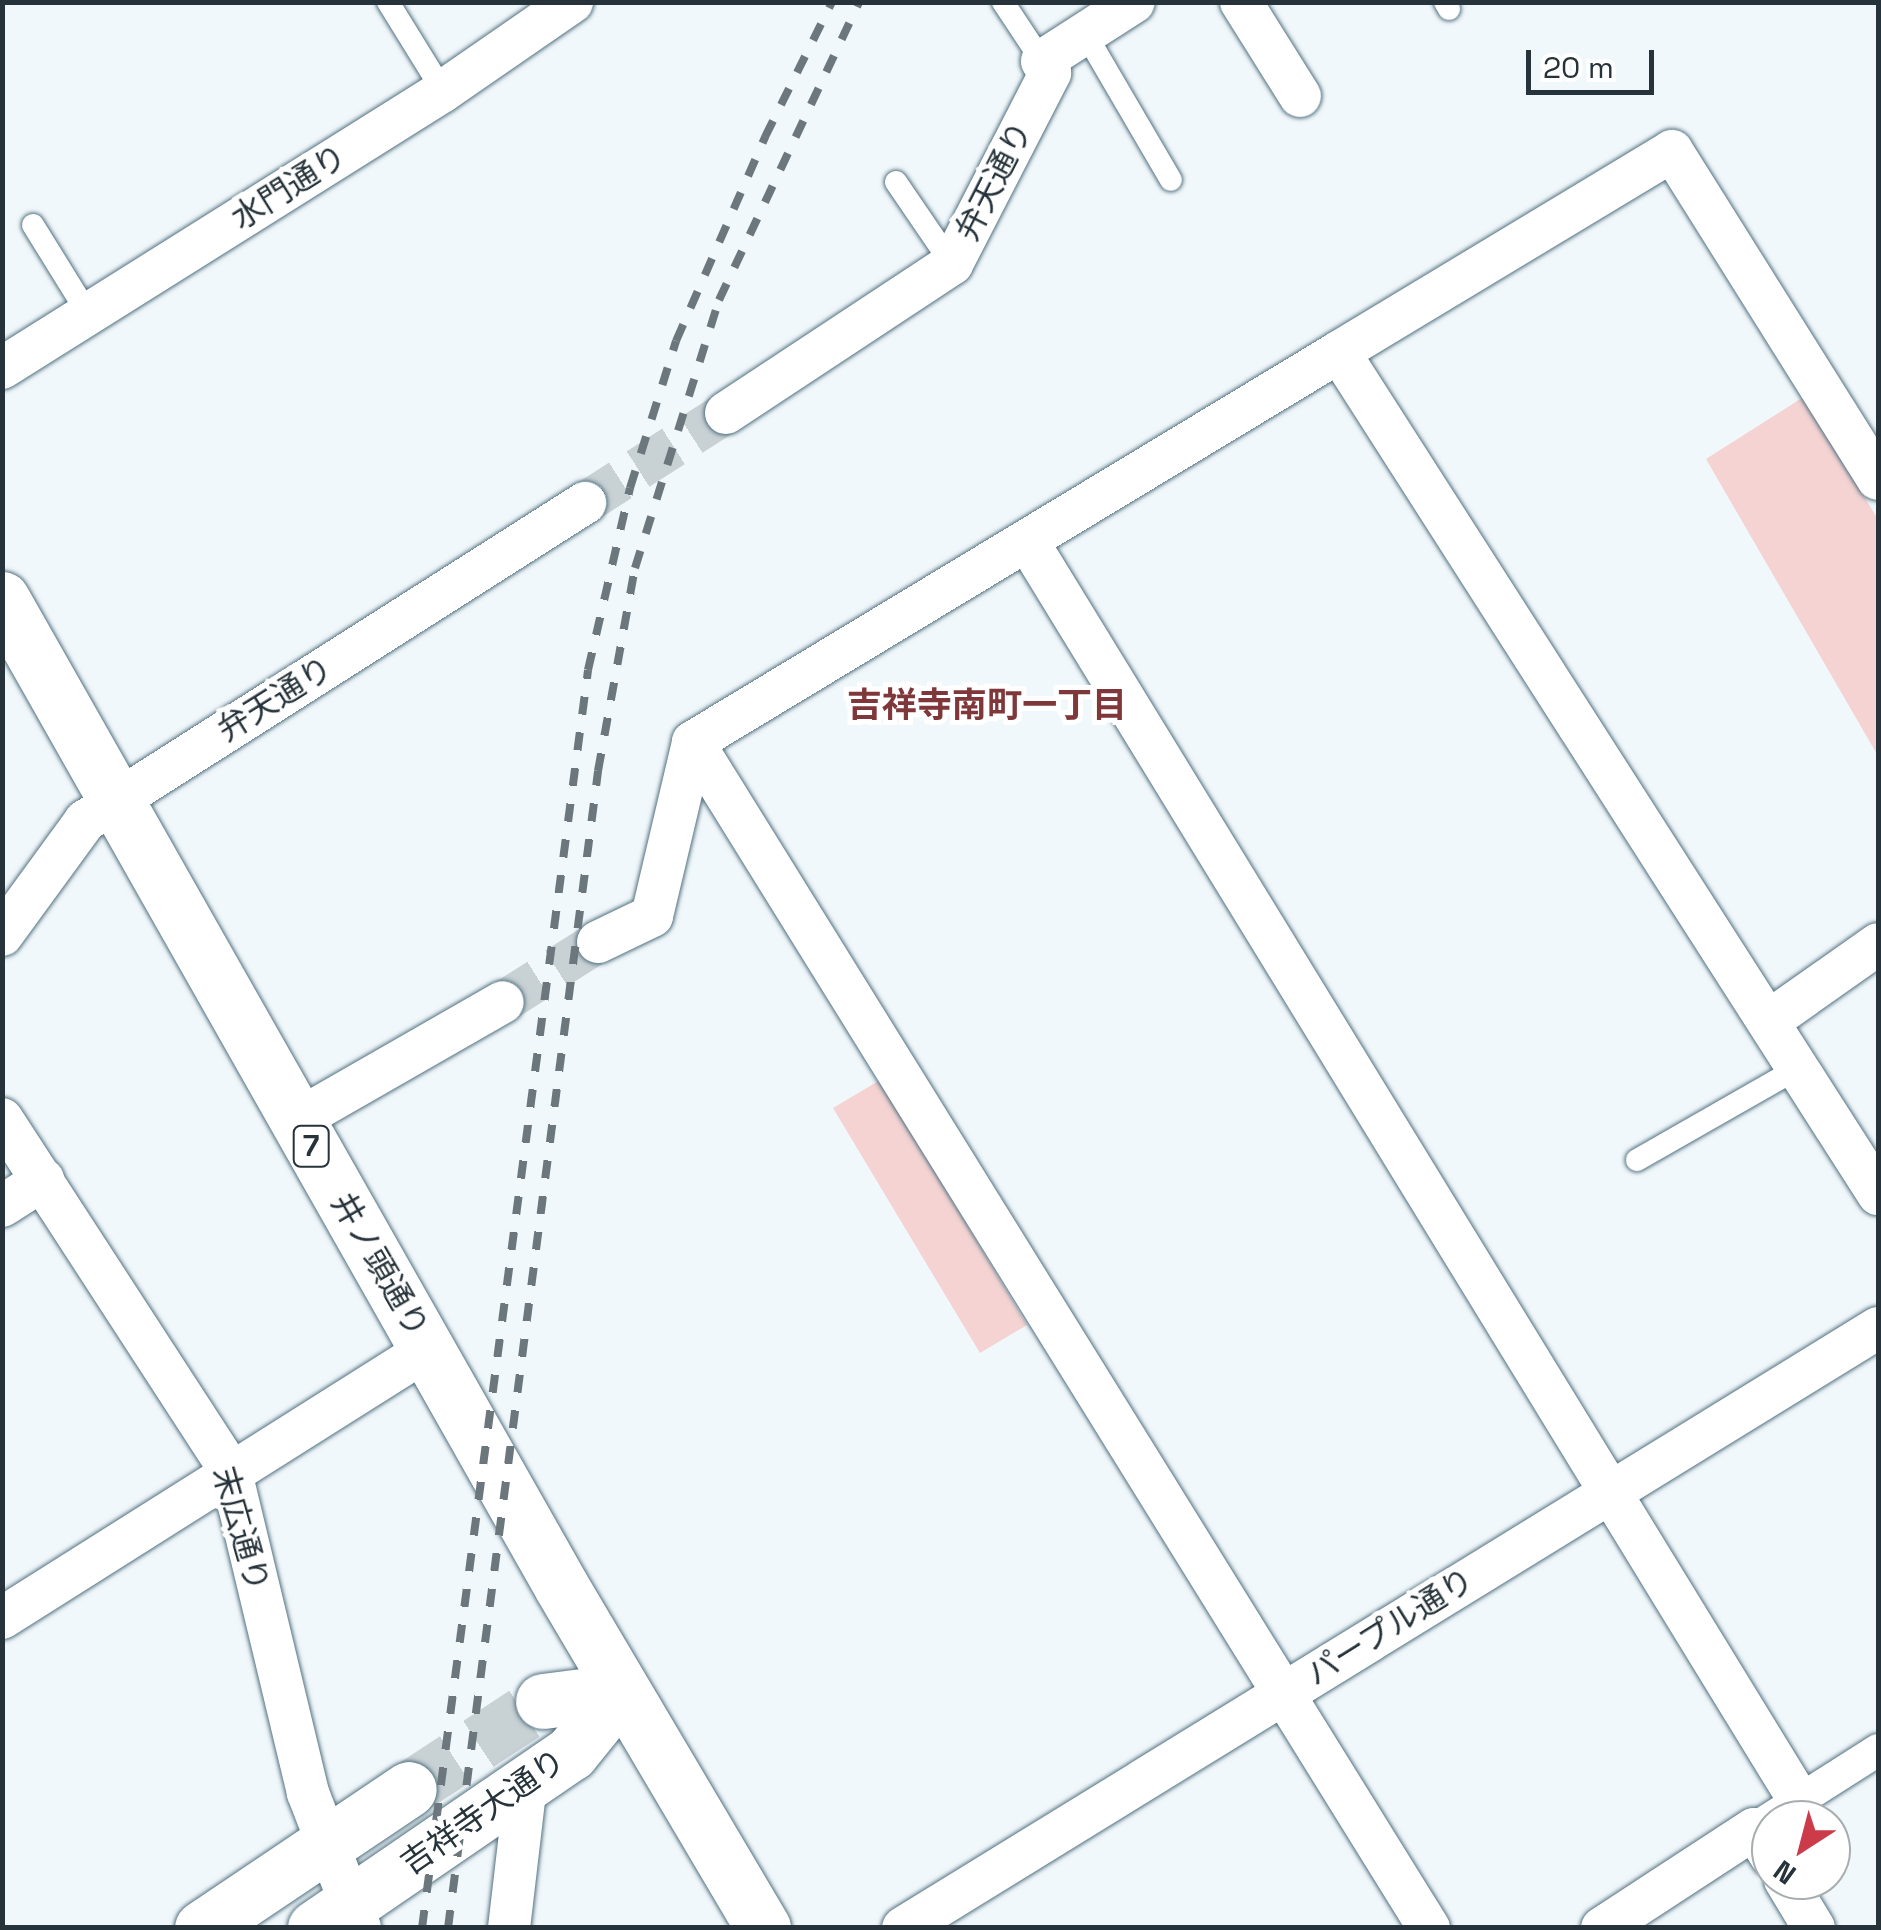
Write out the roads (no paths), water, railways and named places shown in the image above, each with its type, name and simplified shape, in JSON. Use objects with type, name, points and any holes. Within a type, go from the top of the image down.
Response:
[{"type":"main road","name":"井ノ頭通り","points":[[2,600],[621,1691],[762,1928]]},
{"type":"main road","name":"吉祥寺大通り","points":[[543,1701],[621,1691]]},
{"type":"main road","name":"吉祥寺大通り","points":[[341,1920],[571,1752],[621,1691]]},
{"type":"main road","name":"吉祥寺大通り","points":[[202,1928],[409,1789]]},
{"type":"street","name":"水門通り","points":[[2,368],[443,92],[572,2]]},
{"type":"street","points":[[1042,61],[1134,2]]},
{"type":"street","points":[[1242,2],[1300,96]]},
{"type":"street","name":"弁天通り","points":[[726,413],[952,264],[1050,73],[1042,61]]},
{"type":"street","points":[[598,942],[652,916],[693,742],[1672,150],[1878,479]]},
{"type":"street","points":[[1339,352],[1878,1194]]},
{"type":"street","name":"弁天通り","points":[[2,935],[85,821],[584,503]]},
{"type":"street","points":[[1028,542],[1798,1800],[1878,1750]]},
{"type":"street","points":[[693,742],[1429,1928]]},
{"type":"street","points":[[1769,1022],[1878,944]]},
{"type":"street","points":[[297,1120],[503,1002]]},
{"type":"street","name":"末広通り","points":[[2,1118],[231,1472],[341,1920]]},
{"type":"street","points":[[2,1206],[43,1180]]},
{"type":"street","name":"パープル通り","points":[[903,1928],[1878,1328]]},
{"type":"street","points":[[2,1618],[428,1349]]},
{"type":"street","points":[[509,1928],[526,1783]]},
{"type":"street","points":[[1602,1928],[1751,1848]]},
{"type":"street","points":[[1798,1900],[1814,1928]]},
{"type":"lane","points":[[388,2],[443,92]]},
{"type":"lane","points":[[1004,2],[1042,61]]},
{"type":"lane","points":[[1085,33],[1171,180]]},
{"type":"lane","points":[[896,182],[952,264]]},
{"type":"lane","points":[[33,225],[88,312]]},
{"type":"lane","points":[[1637,1160],[1798,1068]]},
{"type":"tunnel","points":[[585,503],[726,413]]},
{"type":"tunnel","points":[[503,1002],[598,942]]},
{"type":"tunnel","points":[[409,1789],[543,1701]]},
{"type":"railway","points":[[422,1928],[588,670],[630,488],[676,341],[765,137],[832,2]]},
{"type":"railway","points":[[448,1928],[598,771],[635,568],[719,300],[859,2]]},
{"type":"district","name":"吉祥寺南町一丁目","points":[[987,705]]}]
